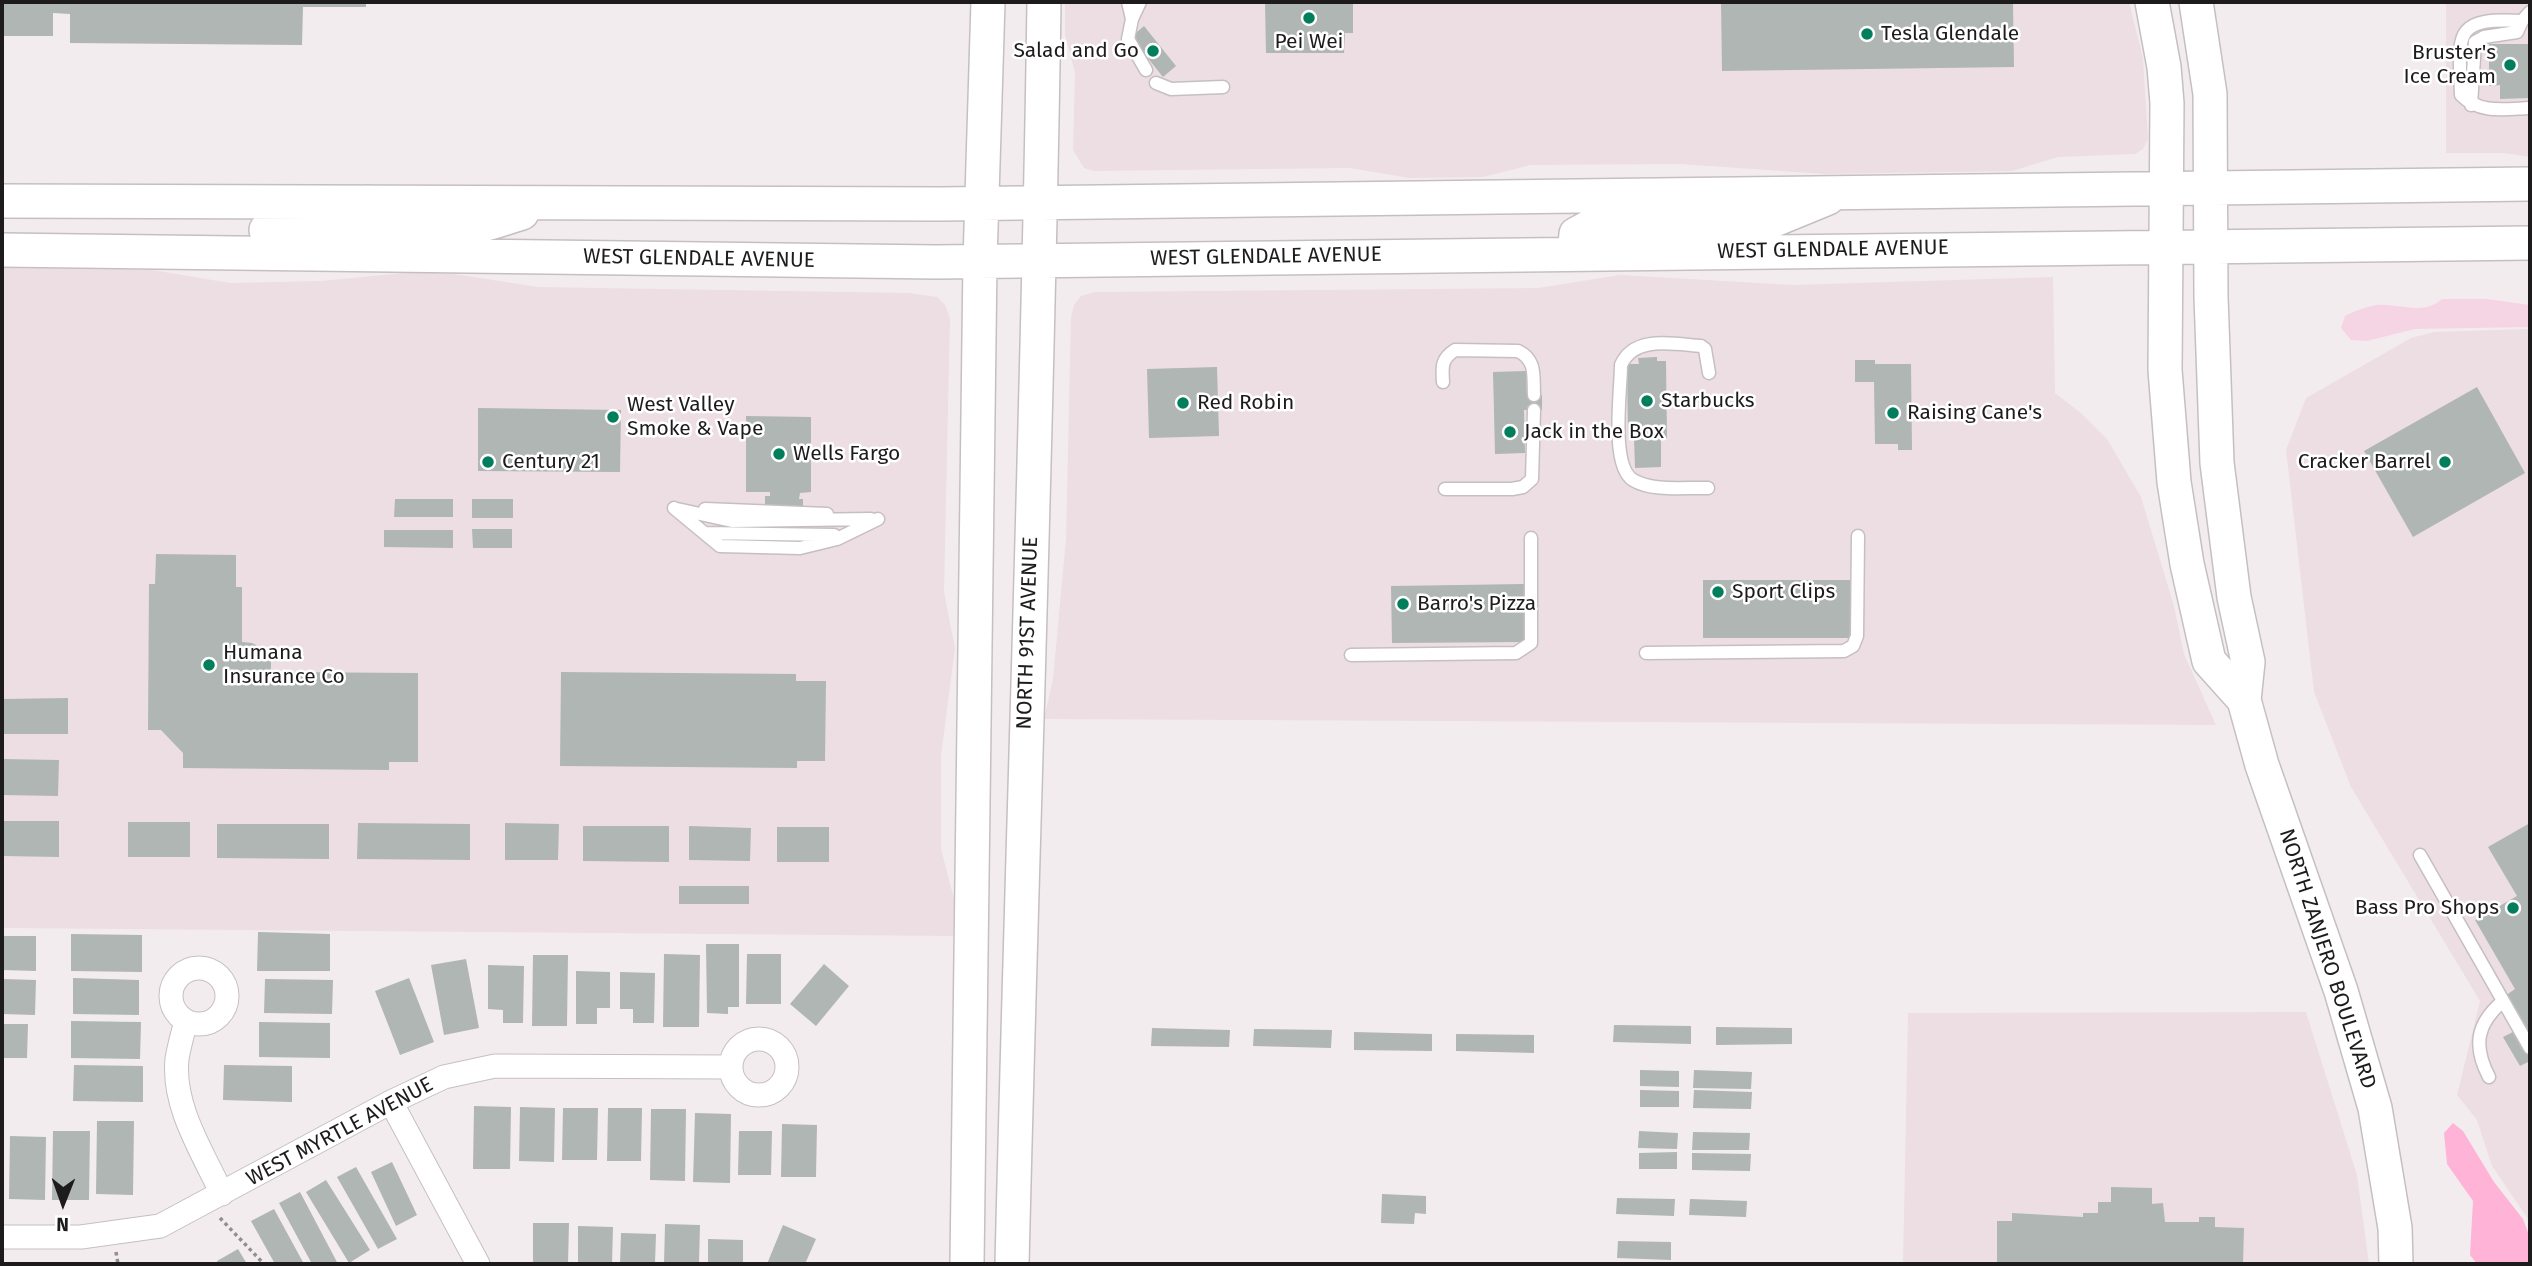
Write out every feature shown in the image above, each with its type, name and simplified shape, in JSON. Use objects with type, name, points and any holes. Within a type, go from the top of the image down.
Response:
[{"type":"main road","points":[[967,1264],[980,261],[988,2]]},
{"type":"main road","name":"NORTH 91ST AVENUE","points":[[1012,1264],[1021,878],[1043,201],[1044,2]]},
{"type":"main road","name":"NORTH ZANJERO BOULEVARD","points":[[2152,2],[2164,66],[2168,189],[2164,246],[2166,384],[2181,531],[2209,661],[2244,700]]},
{"type":"main road","name":"NORTH ZANJERO BOULEVARD","points":[[2196,2],[2210,85],[2210,246],[2217,463],[2232,585],[2248,662],[2244,700],[2266,777],[2341,990],[2375,1108],[2395,1228],[2396,1264]]},
{"type":"main road","points":[[2,201],[981,203],[2530,184]]},
{"type":"main road","points":[[1574,253],[1576,234],[1589,228],[1772,221],[1839,192]]},
{"type":"main road","points":[[158,250],[163,234],[173,230],[353,228],[363,222],[368,202]]},
{"type":"main road","points":[[361,253],[379,236],[396,228],[477,226],[558,203]]},
{"type":"main road","name":"WEST GLENDALE AVENUE","points":[[2,250],[980,261],[2530,243]]},
{"type":"main road","points":[[974,876],[1021,878]]},
{"type":"street","points":[[186,1021],[177,1059],[178,1090],[216,1197]]},
{"type":"street","name":"WEST MYRTLE AVENUE","points":[[2,1237],[81,1237],[160,1226],[391,1102],[444,1077],[495,1066],[730,1067]]},
{"type":"street","points":[[391,1102],[478,1264]]},
{"type":"lane","points":[[1128,2],[1132,19]]},
{"type":"lane","points":[[1140,2],[1132,19],[1128,39],[1146,70]]},
{"type":"lane","points":[[2526,16],[2483,19],[2465,31],[2459,48],[2460,95],[2471,106],[2480,109],[2530,108]]},
{"type":"lane","points":[[1156,82],[1171,89],[1223,86]]},
{"type":"lane","points":[[1708,488],[1654,486],[1634,480],[1623,470],[1619,452],[1621,365],[1626,355],[1635,347],[1648,344],[1701,345],[1705,349],[1709,373]]},
{"type":"lane","points":[[1443,382],[1442,364],[1446,356],[1455,350],[1518,351],[1528,355],[1532,363],[1534,395]]},
{"type":"lane","points":[[1445,489],[1523,487],[1532,479],[1534,410]]},
{"type":"lane","points":[[674,508],[732,521],[878,519],[847,535],[800,548],[720,546],[674,508]]},
{"type":"lane","points":[[1646,653],[1844,651],[1853,646],[1857,636],[1858,536]]},
{"type":"lane","points":[[1350,655],[1516,653],[1531,643],[1531,538]]},
{"type":"lane","points":[[2420,855],[2530,1048]]},
{"type":"lane","points":[[2489,1077],[2479,1054],[2477,1040],[2482,1023],[2503,1001]]},
{"type":"path","points":[[216,1197],[227,1228],[264,1264]]},
{"type":"shaded area","points":[[1065,2],[2129,2],[2143,58],[2148,139],[2143,149],[2135,154],[2058,157],[2012,171],[1825,174],[1680,164],[1531,165],[1483,177],[1409,178],[1349,168],[1094,171],[1084,168],[1073,150],[1075,73],[1065,35]]},
{"type":"shaded area","points":[[2446,2],[2530,2],[2530,157],[2504,153],[2446,153]]},
{"type":"shaded area","points":[[2,268],[153,270],[230,283],[322,281],[413,272],[454,274],[538,287],[909,293],[937,297],[945,305],[950,318],[944,592],[955,648],[941,756],[941,849],[954,899],[953,936],[2,928]]},
{"type":"shaded area","points":[[1620,275],[1793,285],[2053,277],[2055,393],[2081,413],[2107,439],[2141,497],[2174,606],[2184,654],[2216,725],[1044,719],[1053,679],[1066,539],[1071,317],[1074,305],[1081,296],[1095,292],[1538,288]]},
{"type":"shaded area","points":[[2442,299],[2487,299],[2530,305],[2530,327],[2415,329],[2367,341],[2351,340],[2341,328],[2345,316],[2364,308],[2385,305],[2419,308],[2435,304]]},
{"type":"shaded area","points":[[2530,329],[2530,1222],[2492,1166],[2477,1120],[2457,1095],[2480,1001],[2351,787],[2314,692],[2286,450],[2306,398],[2411,338],[2434,332]]},
{"type":"shaded area","points":[[2306,1012],[2357,1175],[2369,1264],[1903,1264],[1908,1013]]},
{"type":"shaded area","points":[[2453,1123],[2463,1131],[2494,1182],[2523,1219],[2530,1238],[2530,1262],[2477,1264],[2470,1255],[2473,1201],[2447,1164],[2444,1133]]},
{"type":"building","points":[[2,2],[366,2],[366,7],[303,7],[302,45],[70,43],[70,14],[53,13],[53,36],[2,36]]},
{"type":"building","name":"Pei Wei","points":[[1265,2],[1353,2],[1353,33],[1345,33],[1344,53],[1266,53]]},
{"type":"building","name":"Tesla Glendale","points":[[1721,2],[2013,2],[2014,67],[1722,71]]},
{"type":"building","name":"Salad and Go","points":[[1144,26],[1176,66],[1163,77],[1131,37]]},
{"type":"building","name":"Bruster's Ice Cream","points":[[2489,44],[2530,44],[2530,98],[2500,99],[2500,85],[2489,86]]},
{"type":"building","name":"Starbucks","points":[[1657,357],[1657,361],[1666,361],[1667,439],[1661,439],[1661,467],[1635,468],[1634,438],[1628,439],[1627,364],[1639,364],[1638,358]]},
{"type":"building","name":"Raising Cane's","points":[[1855,360],[1875,360],[1875,364],[1911,364],[1912,450],[1898,450],[1898,444],[1875,444],[1874,382],[1855,382]]},
{"type":"building","name":"Red Robin","points":[[1217,367],[1219,436],[1149,438],[1147,369]]},
{"type":"building","name":"Jack in the Box","points":[[1526,371],[1527,395],[1542,395],[1542,410],[1524,410],[1525,453],[1495,454],[1493,372]]},
{"type":"building","name":"Cracker Barrel","points":[[2477,387],[2525,473],[2413,537],[2364,451]]},
{"type":"building","points":[[478,408],[621,410],[620,472],[478,471]]},
{"type":"building","name":"Wells Fargo","points":[[746,416],[811,417],[811,492],[800,493],[799,499],[803,499],[803,549],[765,549],[765,496],[770,496],[770,492],[746,492]]},
{"type":"building","points":[[395,499],[453,499],[453,517],[394,517]]},
{"type":"building","points":[[472,499],[513,499],[513,518],[472,518]]},
{"type":"building","points":[[472,529],[512,529],[512,548],[473,548]]},
{"type":"building","points":[[384,530],[453,530],[453,548],[384,547]]},
{"type":"building","name":"Humana Insurance Co","points":[[156,554],[236,555],[236,587],[242,587],[242,642],[262,648],[271,658],[271,672],[418,673],[418,762],[389,762],[389,770],[183,768],[183,753],[161,730],[148,730],[149,584],[155,584]]},
{"type":"building","points":[[1703,580],[1850,580],[1850,638],[1703,638]]},
{"type":"building","points":[[1524,584],[1525,642],[1392,643],[1391,586]]},
{"type":"building","points":[[561,672],[796,674],[796,681],[826,681],[825,761],[797,761],[797,768],[560,766]]},
{"type":"building","points":[[68,698],[68,734],[2,734],[2,699]]},
{"type":"building","points":[[2,759],[59,760],[58,796],[2,795]]},
{"type":"building","points":[[2,821],[59,821],[59,857],[2,856]]},
{"type":"building","points":[[128,822],[190,822],[190,857],[128,857]]},
{"type":"building","points":[[358,823],[470,824],[470,860],[357,859]]},
{"type":"building","points":[[505,823],[559,824],[558,860],[505,860]]},
{"type":"building","name":"Bass Pro Shops","points":[[2530,823],[2530,1061],[2520,1066],[2503,1037],[2523,1027],[2505,996],[2515,989],[2475,920],[2517,896],[2488,847]]},
{"type":"building","points":[[217,824],[329,824],[329,859],[217,858]]},
{"type":"building","points":[[583,826],[669,826],[669,862],[583,861]]},
{"type":"building","points":[[689,826],[751,828],[750,861],[689,860]]},
{"type":"building","points":[[777,827],[829,827],[829,862],[777,862]]},
{"type":"building","points":[[679,886],[749,886],[749,904],[679,904]]},
{"type":"building","points":[[258,932],[330,934],[330,971],[257,971]]},
{"type":"building","points":[[71,934],[142,935],[142,972],[71,971]]},
{"type":"building","points":[[2,936],[36,936],[36,971],[2,970]]},
{"type":"building","points":[[706,944],[739,944],[739,1007],[728,1007],[728,1014],[707,1013]]},
{"type":"building","points":[[664,954],[700,955],[699,1027],[663,1027]]},
{"type":"building","points":[[747,954],[781,954],[781,1004],[746,1004]]},
{"type":"building","points":[[533,955],[568,955],[567,1026],[532,1026]]},
{"type":"building","points":[[466,959],[479,1028],[444,1035],[431,965]]},
{"type":"building","points":[[824,964],[849,986],[816,1026],[790,1004]]},
{"type":"building","points":[[488,965],[524,966],[523,1023],[503,1023],[503,1010],[488,1009]]},
{"type":"building","points":[[576,971],[610,972],[610,1008],[597,1008],[597,1024],[576,1024]]},
{"type":"building","points":[[620,972],[655,973],[654,1023],[633,1023],[633,1009],[620,1009]]},
{"type":"building","points":[[73,978],[139,980],[139,1015],[73,1014]]},
{"type":"building","points":[[409,978],[434,1042],[400,1055],[375,991]]},
{"type":"building","points":[[2,979],[36,980],[35,1015],[2,1014]]},
{"type":"building","points":[[265,979],[333,980],[332,1014],[264,1013]]},
{"type":"building","points":[[71,1021],[141,1022],[140,1059],[71,1058]]},
{"type":"building","points":[[259,1022],[330,1023],[330,1058],[259,1057]]},
{"type":"building","points":[[2,1024],[28,1024],[27,1058],[2,1058]]},
{"type":"building","points":[[1614,1025],[1691,1026],[1691,1044],[1613,1042]]},
{"type":"building","points":[[1716,1027],[1792,1028],[1792,1044],[1716,1045]]},
{"type":"building","points":[[1152,1028],[1230,1030],[1229,1047],[1151,1046]]},
{"type":"building","points":[[1254,1029],[1332,1030],[1331,1048],[1253,1046]]},
{"type":"building","points":[[1354,1032],[1432,1034],[1432,1051],[1354,1050]]},
{"type":"building","points":[[1456,1034],[1534,1035],[1534,1053],[1456,1051]]},
{"type":"building","points":[[74,1065],[143,1066],[143,1102],[73,1101]]},
{"type":"building","points":[[224,1065],[292,1066],[292,1102],[223,1100]]},
{"type":"building","points":[[1640,1070],[1679,1071],[1679,1087],[1640,1086]]},
{"type":"building","points":[[1694,1070],[1752,1072],[1751,1089],[1693,1088]]},
{"type":"building","points":[[1640,1090],[1679,1091],[1679,1107],[1640,1107]]},
{"type":"building","points":[[1694,1090],[1752,1092],[1751,1109],[1693,1108]]},
{"type":"building","points":[[474,1106],[511,1107],[510,1169],[473,1169]]},
{"type":"building","points":[[520,1107],[555,1108],[554,1162],[519,1161]]},
{"type":"building","points":[[563,1108],[598,1108],[597,1160],[562,1160]]},
{"type":"building","points":[[608,1108],[642,1108],[641,1161],[607,1161]]},
{"type":"building","points":[[651,1109],[686,1109],[685,1181],[650,1180]]},
{"type":"building","points":[[695,1113],[731,1114],[730,1183],[693,1182]]},
{"type":"building","points":[[97,1121],[134,1121],[133,1195],[96,1194]]},
{"type":"building","points":[[782,1124],[817,1125],[816,1177],[781,1177]]},
{"type":"building","points":[[53,1131],[90,1131],[89,1200],[52,1200]]},
{"type":"building","points":[[739,1131],[772,1131],[771,1175],[738,1175]]},
{"type":"building","points":[[1639,1131],[1678,1133],[1677,1149],[1638,1148]]},
{"type":"building","points":[[1693,1132],[1750,1133],[1749,1150],[1692,1150]]},
{"type":"building","points":[[10,1136],[46,1137],[45,1200],[9,1199]]},
{"type":"building","points":[[1677,1152],[1677,1169],[1639,1169],[1639,1153]]},
{"type":"building","points":[[1692,1153],[1751,1154],[1750,1171],[1692,1170]]},
{"type":"building","points":[[392,1162],[417,1215],[396,1226],[371,1172]]},
{"type":"building","points":[[356,1167],[397,1239],[378,1249],[337,1177]]},
{"type":"building","points":[[326,1180],[370,1250],[349,1263],[306,1192]]},
{"type":"building","points":[[2111,1187],[2152,1188],[2152,1204],[2163,1203],[2165,1222],[2199,1222],[2199,1217],[2215,1217],[2215,1227],[2244,1228],[2243,1264],[1997,1264],[1997,1221],[2012,1221],[2012,1213],[2083,1217],[2083,1213],[2098,1213],[2098,1202],[2111,1202]]},
{"type":"building","points":[[300,1192],[338,1264],[312,1264],[279,1203]]},
{"type":"building","points":[[1382,1194],[1426,1196],[1426,1214],[1415,1213],[1414,1224],[1381,1223]]},
{"type":"building","points":[[1617,1198],[1675,1199],[1674,1216],[1616,1214]]},
{"type":"building","points":[[1690,1199],[1747,1201],[1746,1217],[1689,1215]]},
{"type":"building","points":[[274,1209],[304,1264],[275,1264],[251,1221]]},
{"type":"building","points":[[533,1223],[569,1223],[568,1264],[533,1264]]},
{"type":"building","points":[[665,1224],[700,1225],[699,1264],[664,1264]]},
{"type":"building","points":[[783,1225],[816,1239],[805,1264],[767,1264]]},
{"type":"building","points":[[578,1226],[613,1227],[612,1264],[578,1264]]},
{"type":"building","points":[[621,1233],[656,1234],[655,1264],[620,1264]]},
{"type":"building","points":[[708,1239],[743,1240],[743,1264],[708,1264]]},
{"type":"building","points":[[1618,1241],[1671,1242],[1671,1260],[1617,1258]]},
{"type":"building","points":[[238,1249],[247,1264],[218,1264],[217,1261]]},
{"type":"place","name":"Pei Wei","points":[[1309,18]]},
{"type":"place","name":"Tesla Glendale","points":[[1867,34]]},
{"type":"place","name":"Salad and Go","points":[[1153,51]]},
{"type":"place","name":"Bruster's Ice Cream","points":[[2510,65]]},
{"type":"place","name":"Starbucks","points":[[1647,401]]},
{"type":"place","name":"Red Robin","points":[[1183,403]]},
{"type":"place","name":"Raising Cane's","points":[[1893,413]]},
{"type":"place","name":"West Valley Smoke & Vape","points":[[613,417]]},
{"type":"place","name":"Jack in the Box","points":[[1510,432]]},
{"type":"place","name":"Wells Fargo","points":[[779,454]]},
{"type":"place","name":"Century 21","points":[[488,462]]},
{"type":"place","name":"Cracker Barrel","points":[[2445,462]]},
{"type":"place","name":"Sport Clips","points":[[1718,592]]},
{"type":"place","name":"Barro's Pizza","points":[[1403,604]]},
{"type":"place","name":"Humana Insurance Co","points":[[209,665]]},
{"type":"place","name":"Bass Pro Shops","points":[[2513,908]]}]
